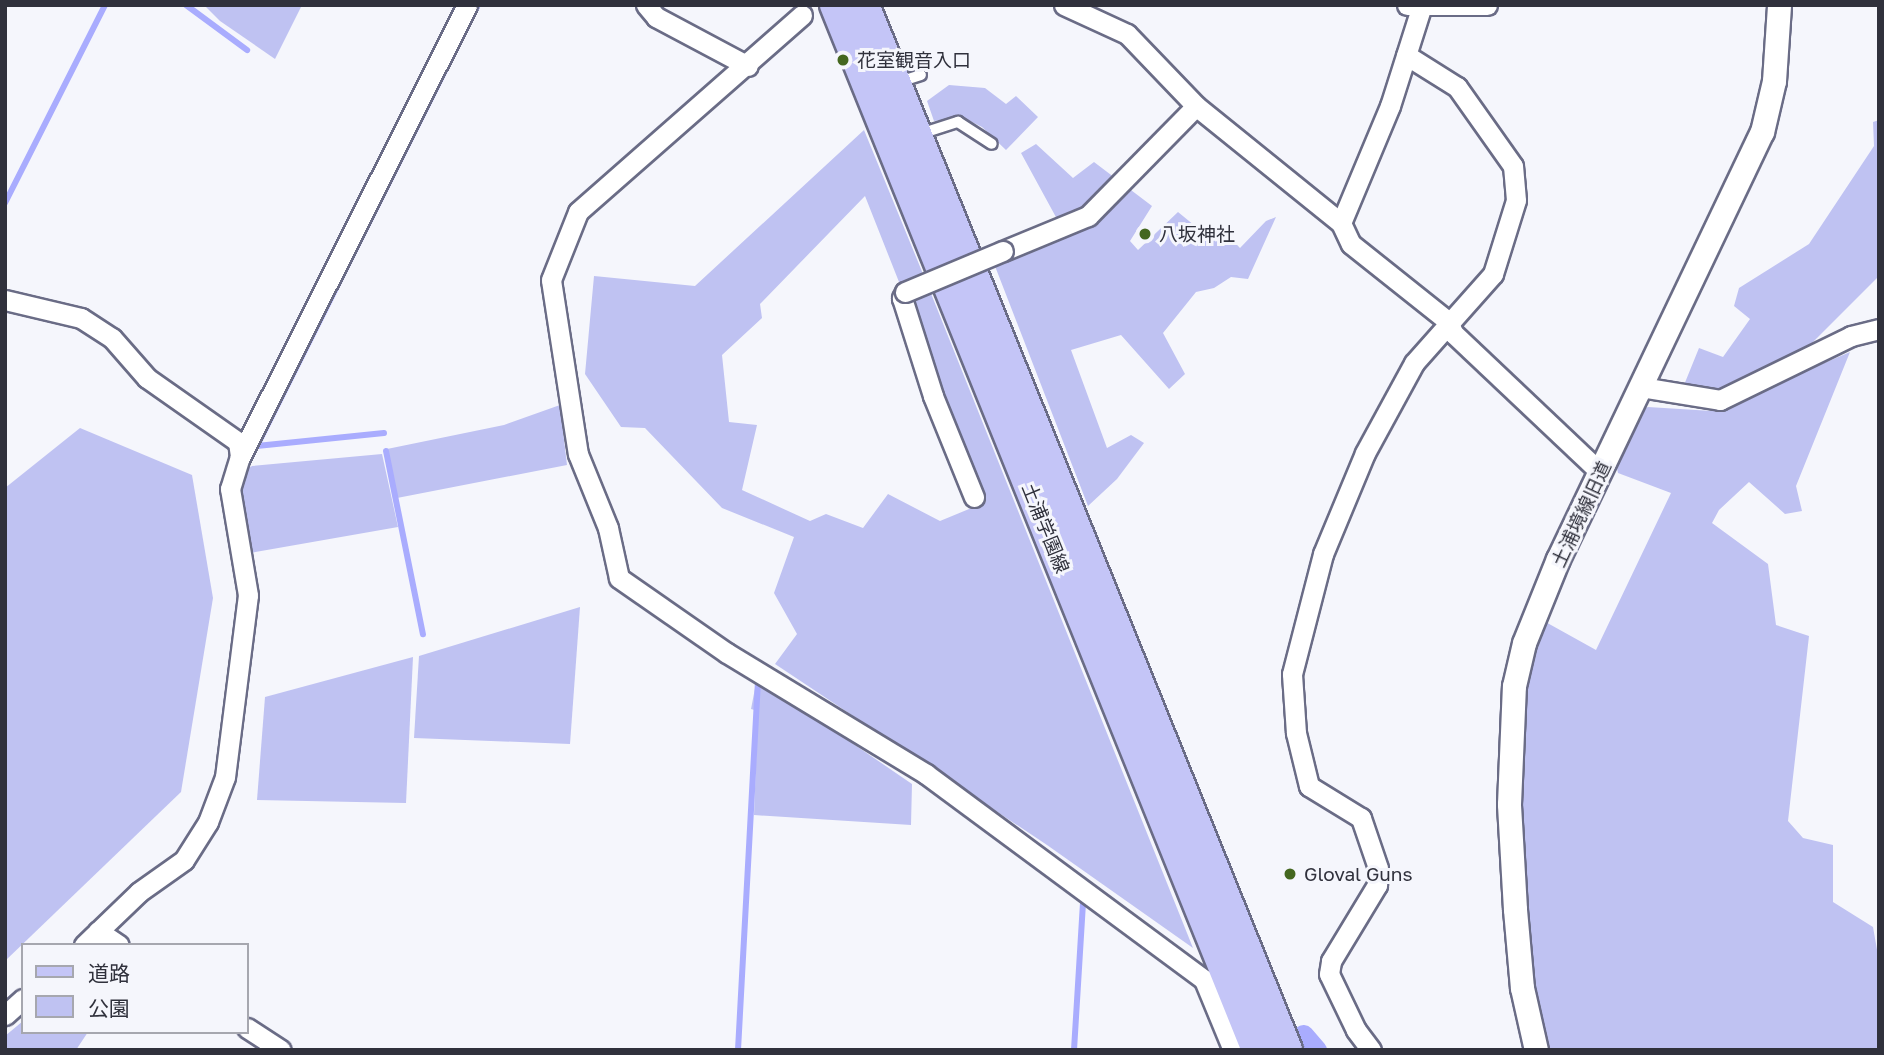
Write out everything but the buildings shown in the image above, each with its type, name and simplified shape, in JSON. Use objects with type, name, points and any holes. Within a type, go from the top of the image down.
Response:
[{"type":"main road","name":"土浦学園線","points":[[835,5],[896,84],[1257,1050]]},
{"type":"main road","name":"土浦学園線","points":[[864,5],[916,135],[1229,975],[1287,1050]]},
{"type":"street","points":[[85,943],[139,891],[184,860],[208,822],[225,777],[248,595],[230,489],[240,457],[467,5]]},
{"type":"street","points":[[646,5],[656,18],[748,66]]},
{"type":"street","points":[[1064,5],[1128,34],[1196,106],[1341,223],[1350,243],[1449,322],[1453,332],[1600,472]]},
{"type":"street","points":[[1341,223],[1406,55],[1414,7],[1487,5]]},
{"type":"street","name":"土浦境線旧道","points":[[1536,1050],[1522,988],[1509,804],[1514,686],[1524,643],[1600,472],[1762,132],[1774,81],[1779,5]]},
{"type":"street","points":[[802,15],[748,66],[578,212],[551,280],[578,454],[608,528],[619,578],[727,653],[926,774],[1229,975],[1233,1050]]},
{"type":"street","points":[[1371,1050],[1356,1030],[1329,974],[1331,961],[1377,885],[1378,868],[1361,818],[1309,786],[1296,733],[1292,674],[1323,554],[1365,453],[1414,363],[1493,274],[1516,200],[1513,166],[1457,87],[1406,55]]},
{"type":"street","points":[[974,497],[933,396],[902,298],[905,292],[1087,216],[1196,106]]},
{"type":"street","points":[[5,300],[81,318],[112,338],[147,378],[238,442],[240,457]]},
{"type":"street","points":[[1641,387],[1720,400],[1851,336],[1879,329]]},
{"type":"street","points":[[98,931],[116,943]]},
{"type":"street","points":[[5,1015],[21,1001]]},
{"type":"street","points":[[248,1029],[281,1050]]},
{"type":"lane","points":[[916,135],[958,122],[992,144]]},
{"type":"green space","points":[[204,5],[302,5],[275,59],[220,21]]},
{"type":"green space","points":[[949,85],[985,88],[1006,104],[1016,96],[1038,117],[1006,150],[982,127],[964,118],[934,121],[927,101]]},
{"type":"green space","points":[[1879,120],[1879,276],[1798,357],[1719,389],[1684,385],[1699,348],[1723,357],[1750,319],[1734,306],[1739,288],[1809,244],[1874,146],[1873,122]]},
{"type":"green space","points":[[864,130],[1193,948],[1047,845],[775,664],[797,634],[774,593],[794,537],[722,508],[645,428],[621,427],[585,374],[594,276],[695,286]],"holes":[[[865,196],[986,502],[940,521],[888,494],[863,528],[826,514],[810,521],[742,490],[757,425],[729,422],[722,355],[762,318],[760,304]]]},
{"type":"green space","points":[[1036,144],[1073,178],[1094,162],[1152,206],[1130,241],[1138,250],[1178,212],[1200,230],[1219,226],[1240,248],[1266,221],[1276,217],[1248,279],[1231,277],[1214,288],[1196,292],[1163,333],[1185,374],[1169,389],[1121,335],[1071,350],[1107,448],[1131,435],[1144,443],[1117,479],[1088,506],[993,261],[1063,230],[1021,153]]},
{"type":"green space","points":[[1850,352],[1796,486],[1802,511],[1785,514],[1749,482],[1719,510],[1712,523],[1768,564],[1776,625],[1809,636],[1788,821],[1803,838],[1833,845],[1833,902],[1873,927],[1879,961],[1879,1050],[1547,1050],[1535,1000],[1519,810],[1522,684],[1542,620],[1596,650],[1671,493],[1618,473],[1616,464],[1642,410],[1648,407],[1712,411]]},
{"type":"green space","points":[[560,405],[567,465],[397,498],[387,449],[504,425]]},
{"type":"green space","points":[[80,428],[192,475],[213,598],[181,792],[5,961],[5,488]]},
{"type":"green space","points":[[382,454],[398,527],[250,553],[241,514],[243,472],[252,466]]},
{"type":"green space","points":[[580,607],[570,744],[414,738],[419,656]]},
{"type":"green space","points":[[413,657],[406,803],[257,800],[265,697]]},
{"type":"green space","points":[[757,678],[912,784],[911,825],[754,815],[758,711],[751,709]]},
{"type":"green space","points":[[21,1023],[21,1034],[87,1034],[76,1050],[5,1050],[5,1036]]},
{"type":"waterway","points":[[5,203],[105,5]]},
{"type":"waterway","points":[[186,5],[247,50]]},
{"type":"waterway","points":[[384,433],[257,446],[478,5]]},
{"type":"waterway","points":[[386,451],[423,634]]},
{"type":"waterway","points":[[738,1050],[758,683]]},
{"type":"waterway","points":[[1074,1050],[1083,904]]},
{"type":"waterway","points":[[1303,1035],[1316,1050]]},
{"type":"place","name":"花室観音入口","points":[[843,60]]},
{"type":"place","name":"八坂神社","points":[[1145,234]]},
{"type":"place","name":"Gloval Guns","points":[[1290,874]]}]
